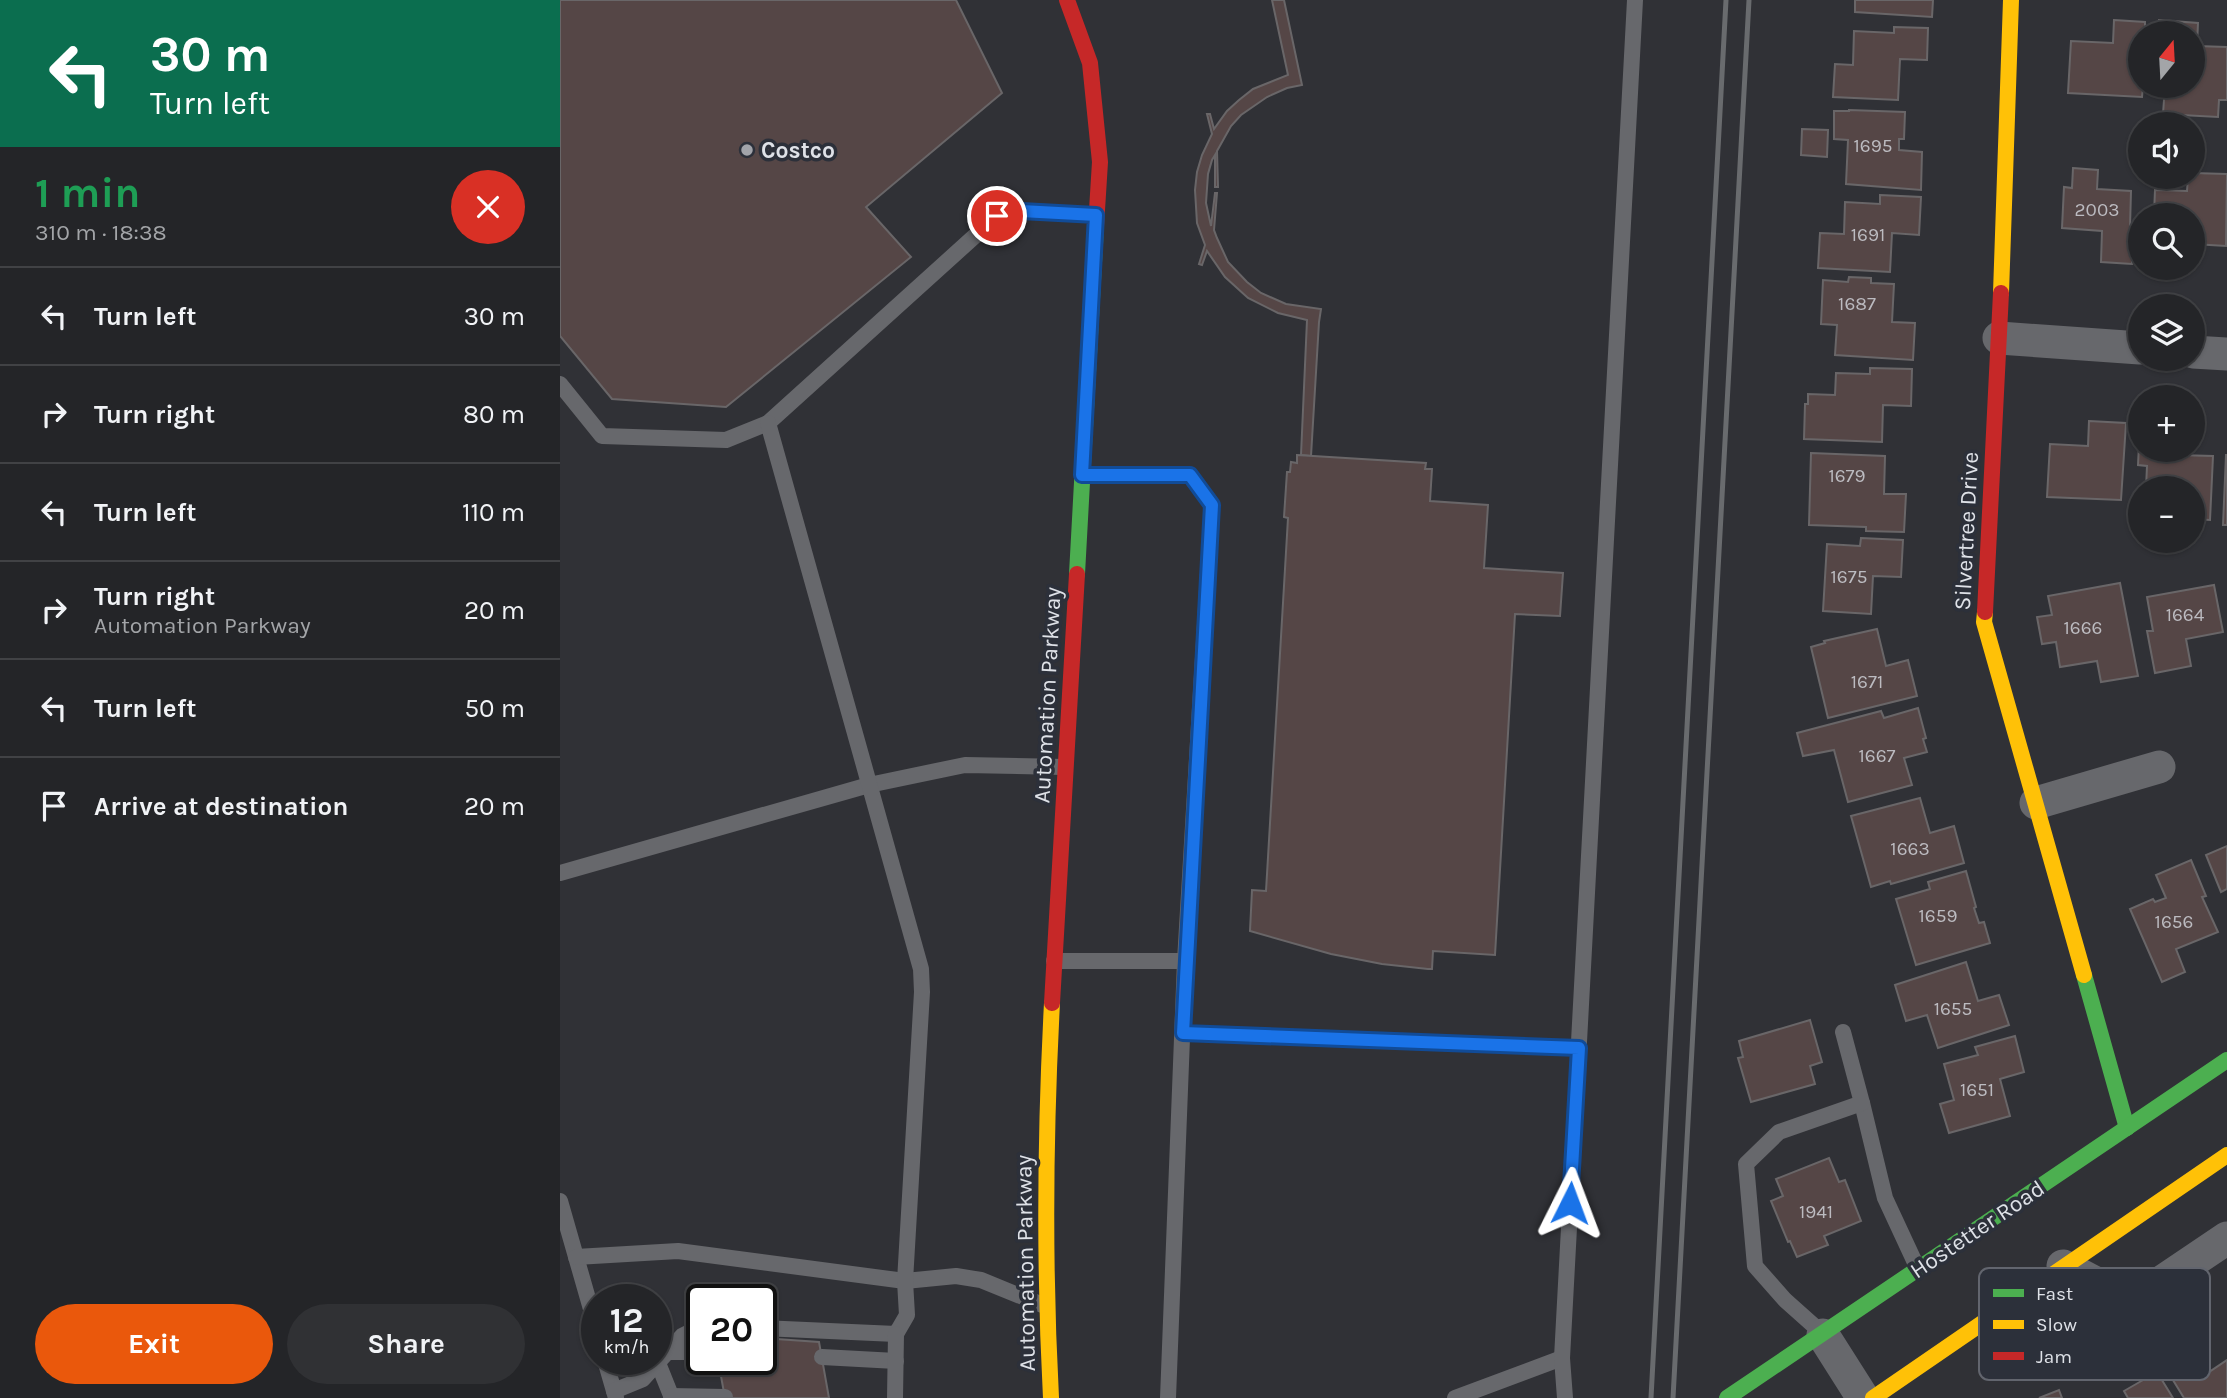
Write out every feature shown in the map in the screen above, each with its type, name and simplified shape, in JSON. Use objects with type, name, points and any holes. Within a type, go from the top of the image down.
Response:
[{"type":"street","name":"Automation Parkway","points":[[1051,1398],[1046,1306],[1046,1113],[1100,162],[1090,63],[1067,0]]},
{"type":"street","name":"Silvertree Drive","points":[[2011,0],[1999,338],[1984,622],[2127,1128]]},
{"type":"street","points":[[1999,338],[2128,347]]},
{"type":"street","points":[[2205,353],[2227,354]]},
{"type":"street","points":[[2036,803],[2159,767]]},
{"type":"street","name":"Hostetter Road","points":[[1727,1398],[1824,1335],[2227,1060]]},
{"type":"street","points":[[2060,1268],[2227,1155]]},
{"type":"street","points":[[2182,1268],[2227,1238]]},
{"type":"street","points":[[2063,1266],[2067,1268]]},
{"type":"street","points":[[1873,1398],[1979,1324]]},
{"type":"street","points":[[1824,1335],[1863,1398]]},
{"type":"lane","points":[[1565,1398],[1562,1358],[1634,0]]},
{"type":"lane","points":[[560,384],[602,436],[726,440],[768,424],[997,216],[1021,211],[1096,215]]},
{"type":"lane","points":[[768,424],[921,969],[922,992],[905,1281],[907,1315],[896,1334],[895,1398]]},
{"type":"lane","points":[[1082,475],[1190,475],[1212,505],[1185,961],[1167,1398]]},
{"type":"lane","points":[[560,873],[869,785],[965,765],[1065,767]]},
{"type":"lane","points":[[1054,961],[1185,961]]},
{"type":"lane","points":[[1843,1032],[1885,1198],[1918,1269]]},
{"type":"lane","points":[[1183,1033],[1579,1048]]},
{"type":"lane","points":[[1824,1335],[1785,1300],[1755,1266],[1746,1164],[1779,1132],[1862,1103]]},
{"type":"lane","points":[[560,1201],[584,1284]]},
{"type":"lane","points":[[576,1257],[678,1251],[905,1281],[956,1276],[981,1280],[1046,1306]]},
{"type":"lane","points":[[777,1329],[896,1334]]},
{"type":"lane","points":[[672,1348],[686,1334]]},
{"type":"lane","points":[[822,1357],[896,1361]]},
{"type":"lane","points":[[1455,1398],[1562,1358]]},
{"type":"lane","points":[[609,1375],[615,1395],[647,1375]]},
{"type":"lane","points":[[666,1375],[671,1397],[725,1397]]},
{"type":"building","name":"Costco","points":[[560,0],[956,0],[1002,93],[866,207],[911,257],[726,407],[612,399],[560,336]]},
{"type":"building","points":[[1272,0],[1284,0],[1302,85],[1267,97],[1241,115],[1231,126],[1217,151],[1218,187],[1215,187],[1215,155],[1212,160],[1206,203],[1211,226],[1217,193],[1214,230],[1228,262],[1247,282],[1261,293],[1286,304],[1321,309],[1311,456],[1301,455],[1307,320],[1278,313],[1248,298],[1225,277],[1207,251],[1202,265],[1199,264],[1205,245],[1197,223],[1195,190],[1202,155],[1212,134],[1207,114],[1210,114],[1214,129],[1227,111],[1253,89],[1288,75]]},
{"type":"building","points":[[1855,0],[1933,0],[1932,17],[1855,12]]},
{"type":"building","points":[[2114,20],[2130,21],[2128,96],[2068,93],[2071,41],[2113,43]]},
{"type":"building","points":[[1894,27],[1928,28],[1927,60],[1900,59],[1898,100],[1833,97],[1835,64],[1853,65],[1854,31],[1894,33]]},
{"type":"building","points":[[2205,46],[2227,47],[2227,100],[2219,100],[2218,117],[2205,116],[2205,112],[2163,112],[2164,98],[2205,98]]},
{"type":"building","points":[[1834,111],[1905,112],[1904,139],[1899,139],[1899,150],[1922,152],[1921,190],[1846,184],[1848,140],[1834,139]]},
{"type":"building","points":[[1802,129],[1828,130],[1827,157],[1801,155]]},
{"type":"building","points":[[2073,168],[2098,170],[2097,189],[2131,191],[2131,203],[2128,203],[2128,264],[2101,262],[2102,231],[2062,228],[2064,187],[2072,188]]},
{"type":"building","points":[[2205,173],[2227,174],[2226,246],[2205,245],[2205,203],[2154,203],[2155,190],[2205,189]]},
{"type":"building","points":[[1880,195],[1921,197],[1919,235],[1892,233],[1890,272],[1818,268],[1820,233],[1844,234],[1845,202],[1880,204]]},
{"type":"building","points":[[1849,277],[1871,278],[1871,283],[1894,284],[1892,322],[1915,323],[1913,360],[1835,355],[1837,325],[1821,324],[1823,280],[1848,282]]},
{"type":"building","points":[[1870,368],[1912,369],[1911,406],[1883,405],[1882,442],[1804,439],[1805,404],[1808,404],[1808,394],[1835,395],[1836,373],[1870,374]]},
{"type":"building","points":[[2089,421],[2126,423],[2121,500],[2047,497],[2050,444],[2088,446]]},
{"type":"building","points":[[1811,453],[1885,456],[1884,494],[1906,494],[1904,532],[1866,531],[1866,527],[1809,525]]},
{"type":"building","points":[[1297,455],[1426,463],[1425,469],[1432,469],[1430,501],[1488,505],[1484,568],[1563,573],[1560,616],[1515,614],[1495,955],[1433,951],[1432,969],[1428,969],[1331,954],[1250,931],[1252,890],[1266,891],[1288,518],[1284,517],[1287,472],[1290,472],[1291,462],[1297,463]]},
{"type":"building","points":[[2226,455],[2227,525],[2223,525]]},
{"type":"building","points":[[2205,456],[2213,456],[2210,520],[2205,520],[2205,476],[2147,476],[2147,466],[2138,465],[2138,462],[2205,462]]},
{"type":"building","points":[[1861,538],[1903,540],[1901,577],[1873,576],[1871,614],[1823,611],[1827,544],[1860,546]]},
{"type":"building","points":[[2120,583],[2138,676],[2101,682],[2097,661],[2060,667],[2056,642],[2042,644],[2037,617],[2052,615],[2048,596]]},
{"type":"building","points":[[2214,585],[2223,632],[2186,639],[2191,666],[2155,673],[2147,631],[2153,631],[2147,597]]},
{"type":"building","points":[[1877,629],[1886,666],[1908,660],[1917,696],[1828,718],[1811,647],[1825,643],[1824,641]]},
{"type":"building","points":[[1918,708],[1927,752],[1904,758],[1912,785],[1848,802],[1834,750],[1803,756],[1797,733],[1881,711],[1884,718]]},
{"type":"building","points":[[1920,798],[1930,833],[1954,826],[1964,863],[1871,887],[1851,816]]},
{"type":"building","points":[[2227,846],[2227,889],[2221,892],[2206,855]]},
{"type":"building","points":[[2191,860],[2206,896],[2202,897],[2218,932],[2176,949],[2185,972],[2162,982],[2130,909],[2153,899],[2155,902],[2166,898],[2156,875]]},
{"type":"building","points":[[1966,871],[1979,923],[1984,922],[1990,943],[1916,965],[1896,899],[1930,889],[1928,882]]},
{"type":"building","points":[[1966,962],[1978,1001],[1999,995],[2009,1025],[1938,1048],[1927,1015],[1906,1021],[1895,985]]},
{"type":"building","points":[[1810,1020],[1822,1062],[1810,1066],[1815,1084],[1751,1102],[1738,1058],[1743,1057],[1739,1041]]},
{"type":"building","points":[[2015,1036],[2024,1072],[2000,1079],[2010,1116],[1949,1133],[1940,1104],[1954,1100],[1944,1064],[1978,1055],[1975,1047]]},
{"type":"building","points":[[1829,1158],[1839,1182],[1845,1180],[1861,1221],[1824,1236],[1828,1245],[1797,1257],[1771,1201],[1783,1196],[1776,1179]]},
{"type":"building","points":[[777,1339],[819,1342],[829,1398],[725,1398],[721,1375],[777,1375]]},
{"type":"building","points":[[2227,1360],[2227,1398],[2184,1398],[2173,1380],[2210,1380],[2210,1371]]},
{"type":"building","points":[[2143,1380],[2162,1380],[2173,1398],[2128,1398],[2124,1391]]},
{"type":"building","points":[[2059,1390],[2062,1398],[2039,1398]]},
{"type":"railway","points":[[1651,1398],[1726,0]]},
{"type":"railway","points":[[1673,1398],[1749,0]]},
{"type":"traffic: fast","points":[[1077,574],[1096,226]]},
{"type":"traffic: fast","points":[[2084,975],[2127,1128]]},
{"type":"traffic: fast","points":[[1727,1398],[2227,1060]]},
{"type":"traffic: slow","points":[[2001,293],[2011,0]]},
{"type":"traffic: slow","points":[[1985,612],[1984,622],[2084,975]]},
{"type":"traffic: slow","points":[[1051,1398],[1046,1200],[1052,1003]]},
{"type":"traffic: slow","points":[[2062,1268],[2227,1155]]},
{"type":"traffic: slow","points":[[1873,1398],[1979,1325]]},
{"type":"traffic: jam","points":[[1067,0],[1090,63],[1100,162],[1096,226]]},
{"type":"traffic: jam","points":[[1985,612],[2001,293]]},
{"type":"traffic: jam","points":[[1052,1003],[1077,574]]},
{"type":"place","name":"Costco","points":[[747,150]]},
{"type":"route","points":[[997,216],[1021,211],[1096,215],[1082,475],[1190,475],[1212,505],[1183,1033],[1579,1048],[1570,1203]]}]
